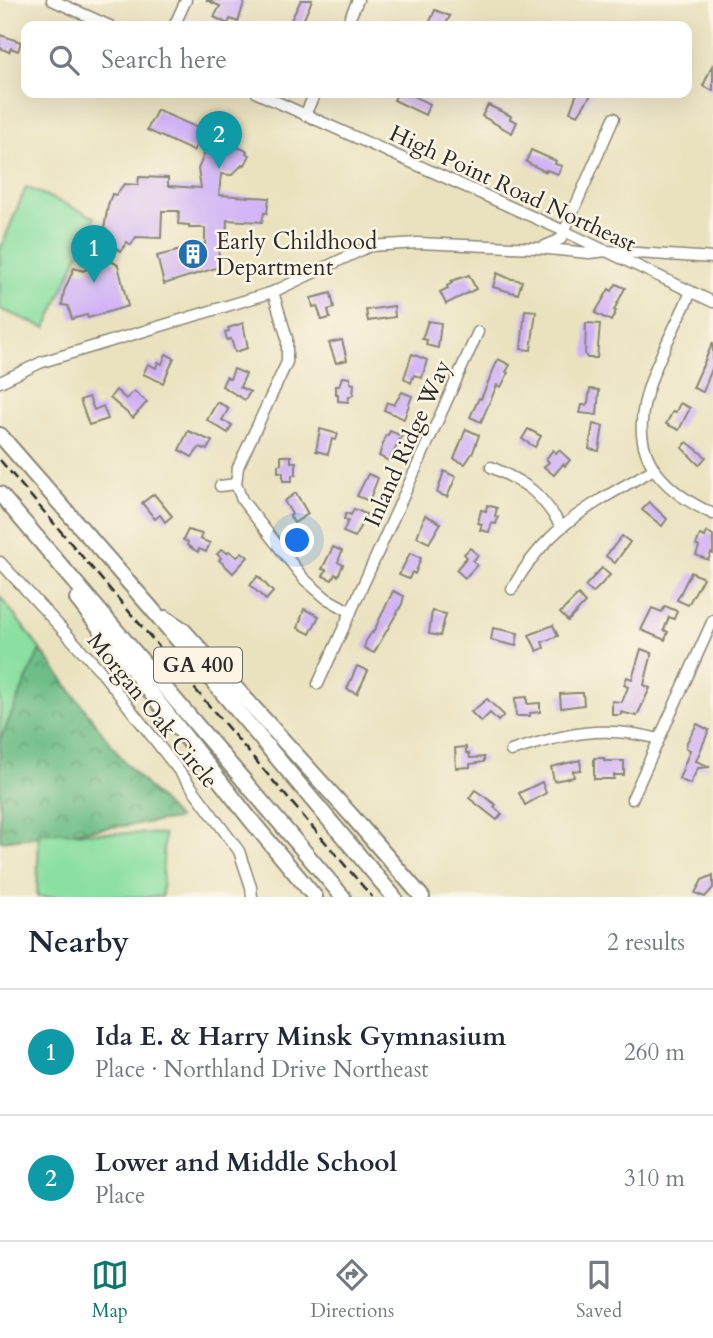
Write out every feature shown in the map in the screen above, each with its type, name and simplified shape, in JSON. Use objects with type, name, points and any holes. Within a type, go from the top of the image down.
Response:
[{"type":"highway","name":"GA 400","points":[[0,435],[151,608],[394,897]]},
{"type":"highway","name":"GA 400","points":[[0,496],[343,897]]},
{"type":"highway","points":[[0,496],[132,671],[315,897]]},
{"type":"highway","points":[[151,608],[182,629],[344,806],[422,897]]},
{"type":"street","points":[[52,0],[99,21]]},
{"type":"street","points":[[176,21],[186,0]]},
{"type":"street","points":[[348,21],[358,0]]},
{"type":"street","name":"High Point Road Northeast","points":[[268,98],[564,231],[713,302]]},
{"type":"street","points":[[305,115],[313,98]]},
{"type":"street","points":[[538,248],[561,239],[614,118]]},
{"type":"street","points":[[0,382],[42,362],[273,292],[370,246],[418,243],[713,258]]},
{"type":"street","points":[[273,292],[287,338],[287,362],[238,467],[236,484],[242,500],[304,579],[326,598],[351,612]]},
{"type":"street","points":[[691,292],[647,387],[643,401],[642,437],[654,469],[668,487],[683,499],[713,514]]},
{"type":"street","name":"Inland Ridge Way","points":[[318,684],[478,332]]},
{"type":"street","points":[[491,467],[533,489],[548,505],[561,526]]},
{"type":"street","points":[[512,589],[532,556],[561,526],[654,469]]},
{"type":"street","points":[[220,486],[236,484]]},
{"type":"street","name":"Morgan Oak Circle","points":[[0,562],[99,669],[190,785],[239,851],[252,897]]},
{"type":"street","points":[[632,799],[713,620]]},
{"type":"street","points":[[511,751],[558,736],[588,731],[622,731],[659,739]]},
{"type":"green space","points":[[26,187],[95,217],[46,328],[0,309],[0,250]]},
{"type":"green space","points":[[0,596],[40,649],[0,740]]},
{"type":"green space","points":[[40,649],[126,764],[178,819],[0,841],[0,740]]},
{"type":"green space","points":[[39,832],[164,834],[162,897],[37,897]]},
{"type":"building","points":[[206,0],[245,0],[238,21],[222,21],[214,17],[220,6]]},
{"type":"building","points":[[301,0],[312,0],[303,21],[290,21]]},
{"type":"building","points":[[435,10],[450,16],[448,21],[430,21]]},
{"type":"building","points":[[0,35],[21,42],[18,51],[11,48],[9,52],[0,48]]},
{"type":"building","points":[[713,64],[713,91],[703,86]]},
{"type":"building","points":[[417,98],[430,104],[425,115],[394,100]]},
{"type":"building","points":[[575,98],[589,98],[578,115],[570,112]]},
{"type":"building","points":[[488,105],[511,116],[510,119],[517,122],[512,133],[482,116]]},
{"type":"building","points":[[157,110],[205,131],[193,151],[147,130]]},
{"type":"building","points":[[213,133],[231,141],[230,144],[250,155],[245,165],[232,175],[221,174],[219,195],[269,198],[267,213],[264,213],[262,222],[227,220],[226,248],[218,251],[220,258],[216,268],[164,284],[157,256],[205,244],[205,228],[189,228],[189,225],[178,224],[179,211],[162,211],[161,238],[136,237],[131,245],[127,242],[121,251],[109,243],[104,229],[108,205],[112,194],[116,195],[124,184],[138,185],[139,177],[168,178],[168,186],[201,188],[198,169]]},
{"type":"building","points":[[531,150],[562,166],[558,174],[546,172],[526,162]]},
{"type":"building","points":[[107,259],[118,265],[128,306],[88,318],[87,315],[72,319],[68,306],[62,305],[64,291],[74,268],[83,271]]},
{"type":"building","points":[[497,273],[522,281],[518,294],[493,287]]},
{"type":"building","points":[[469,275],[476,289],[446,304],[440,292],[448,288],[451,281]]},
{"type":"building","points":[[616,284],[625,288],[611,321],[595,313],[609,289],[612,291]]},
{"type":"building","points":[[331,293],[334,308],[328,310],[330,318],[322,320],[317,306],[313,307],[311,298]]},
{"type":"building","points":[[394,306],[395,317],[368,321],[366,310]]},
{"type":"building","points":[[525,310],[536,311],[531,350],[521,349]]},
{"type":"building","points":[[428,321],[441,323],[438,348],[426,345],[427,340],[422,339]]},
{"type":"building","points":[[243,323],[248,348],[235,352],[231,339],[227,340],[225,332],[229,331],[228,328]]},
{"type":"building","points":[[586,323],[600,324],[597,358],[587,358],[585,354]]},
{"type":"building","points":[[342,340],[347,360],[336,363],[329,343]]},
{"type":"building","points":[[713,342],[713,366],[703,392],[693,388]]},
{"type":"building","points":[[166,354],[174,358],[163,383],[143,374],[148,364],[156,368],[158,362],[162,364]]},
{"type":"building","points":[[412,354],[427,360],[422,378],[414,375],[411,383],[404,378]]},
{"type":"building","points":[[498,359],[510,365],[506,372],[508,373],[501,387],[497,385],[481,422],[470,417]]},
{"type":"building","points":[[234,369],[246,374],[240,387],[250,392],[245,400],[222,386],[226,377],[230,379]]},
{"type":"building","points":[[342,377],[350,378],[350,383],[354,384],[353,395],[348,402],[338,401],[336,394],[336,386],[339,386]]},
{"type":"building","points":[[590,389],[599,390],[597,415],[580,413],[582,405],[588,402]]},
{"type":"building","points":[[116,390],[126,399],[134,391],[147,402],[133,418],[110,398]]},
{"type":"building","points":[[402,392],[412,396],[404,419],[384,410],[387,402],[394,405]]},
{"type":"building","points":[[89,397],[94,410],[103,406],[108,419],[89,425],[80,400]]},
{"type":"building","points":[[217,402],[229,408],[222,420],[232,425],[228,433],[207,420]]},
{"type":"building","points":[[680,403],[690,408],[679,430],[666,424]]},
{"type":"building","points":[[593,424],[603,426],[599,451],[589,449]]},
{"type":"building","points":[[320,429],[338,434],[336,440],[332,439],[328,454],[316,451]]},
{"type":"building","points":[[466,429],[479,435],[465,464],[454,459]]},
{"type":"building","points":[[528,429],[541,436],[535,447],[522,439]]},
{"type":"building","points":[[188,431],[212,441],[207,450],[200,447],[192,457],[179,450]]},
{"type":"building","points":[[390,431],[402,436],[389,461],[379,456]]},
{"type":"building","points":[[687,442],[706,457],[699,465],[682,448]]},
{"type":"building","points":[[553,450],[556,453],[559,450],[570,460],[554,475],[544,467]]},
{"type":"building","points":[[281,456],[291,456],[291,462],[296,462],[296,475],[292,475],[292,481],[283,481],[283,472],[278,472]]},
{"type":"building","points":[[444,471],[456,477],[447,497],[437,493]]},
{"type":"building","points":[[368,474],[378,478],[369,501],[357,496]]},
{"type":"building","points":[[296,493],[308,514],[294,523],[284,501]]},
{"type":"building","points":[[154,494],[172,516],[165,522],[160,515],[155,519],[142,503]]},
{"type":"building","points":[[649,502],[667,519],[662,526],[642,510]]},
{"type":"building","points":[[487,505],[497,508],[495,516],[498,517],[489,532],[480,530],[482,524],[478,523],[481,510],[486,511]]},
{"type":"building","points":[[354,509],[366,514],[355,537],[343,532],[348,521],[344,519],[346,513],[351,515]]},
{"type":"building","points":[[425,515],[441,523],[429,543],[417,537]]},
{"type":"building","points":[[188,530],[202,534],[200,539],[210,543],[206,552],[199,549],[198,552],[187,545],[188,542],[183,540]]},
{"type":"building","points":[[707,532],[713,535],[713,554],[711,553],[708,560],[696,555],[700,535],[705,537]]},
{"type":"building","points":[[622,536],[630,542],[615,563],[606,556]]},
{"type":"building","points":[[333,547],[342,551],[338,562],[343,565],[338,576],[335,574],[332,580],[323,576],[326,570],[322,569]]},
{"type":"building","points":[[470,548],[478,555],[473,561],[477,565],[465,578],[456,570],[467,557],[464,554]]},
{"type":"building","points":[[222,549],[237,557],[242,552],[248,557],[233,573],[219,560],[221,558],[217,554]]},
{"type":"building","points":[[410,553],[421,558],[415,574],[412,572],[409,579],[399,575]]},
{"type":"building","points":[[602,568],[610,575],[593,593],[585,586]]},
{"type":"building","points":[[691,572],[703,578],[688,605],[677,600]]},
{"type":"building","points":[[258,576],[273,592],[266,600],[250,585]]},
{"type":"building","points":[[393,591],[404,596],[402,604],[374,653],[364,648],[366,641],[373,633]]},
{"type":"building","points":[[578,595],[585,603],[568,621],[560,613]]},
{"type":"building","points":[[665,606],[677,611],[674,619],[669,617],[664,630],[668,632],[665,640],[641,630],[652,608],[662,612]]},
{"type":"building","points":[[304,609],[319,616],[310,634],[298,628]]},
{"type":"building","points":[[432,611],[446,614],[440,636],[429,634]]},
{"type":"building","points":[[553,625],[558,636],[542,642],[544,648],[537,651],[529,635]]},
{"type":"building","points":[[493,628],[518,633],[516,646],[491,640]]},
{"type":"building","points":[[641,649],[652,653],[644,685],[650,688],[637,716],[621,712],[621,715],[612,715],[612,701],[622,702],[628,687],[624,685],[627,677],[632,679]]},
{"type":"building","points":[[357,666],[368,671],[357,694],[347,689]]},
{"type":"building","points":[[583,693],[584,705],[561,708],[560,694]]},
{"type":"building","points":[[527,697],[527,704],[540,703],[540,712],[530,713],[530,716],[516,716],[515,698]]},
{"type":"building","points":[[487,699],[504,715],[498,721],[490,713],[481,722],[471,712]]},
{"type":"building","points":[[697,724],[709,730],[696,761],[710,767],[698,768],[690,784],[679,779],[690,750],[686,748],[687,742]]},
{"type":"building","points":[[466,747],[470,758],[484,757],[484,762],[456,768],[455,748]]},
{"type":"building","points":[[594,758],[624,761],[624,775],[614,775],[614,779],[594,779]]},
{"type":"building","points":[[580,760],[581,770],[573,771],[574,777],[554,781],[551,767]]},
{"type":"building","points":[[542,782],[546,793],[525,805],[519,793]]},
{"type":"building","points":[[475,790],[496,805],[494,807],[502,814],[497,820],[469,798]]},
{"type":"building","points":[[713,875],[713,888],[705,897],[695,893],[702,880]]},
{"type":"railway","points":[[0,460],[372,897]]},
{"type":"place","name":"Lower and Middle School","points":[[219,169]]},
{"type":"place","name":"Early Childhood Department","points":[[193,254]]},
{"type":"place","name":"Ida E. & Harry Minsk Gymnasium","points":[[94,283]]}]
